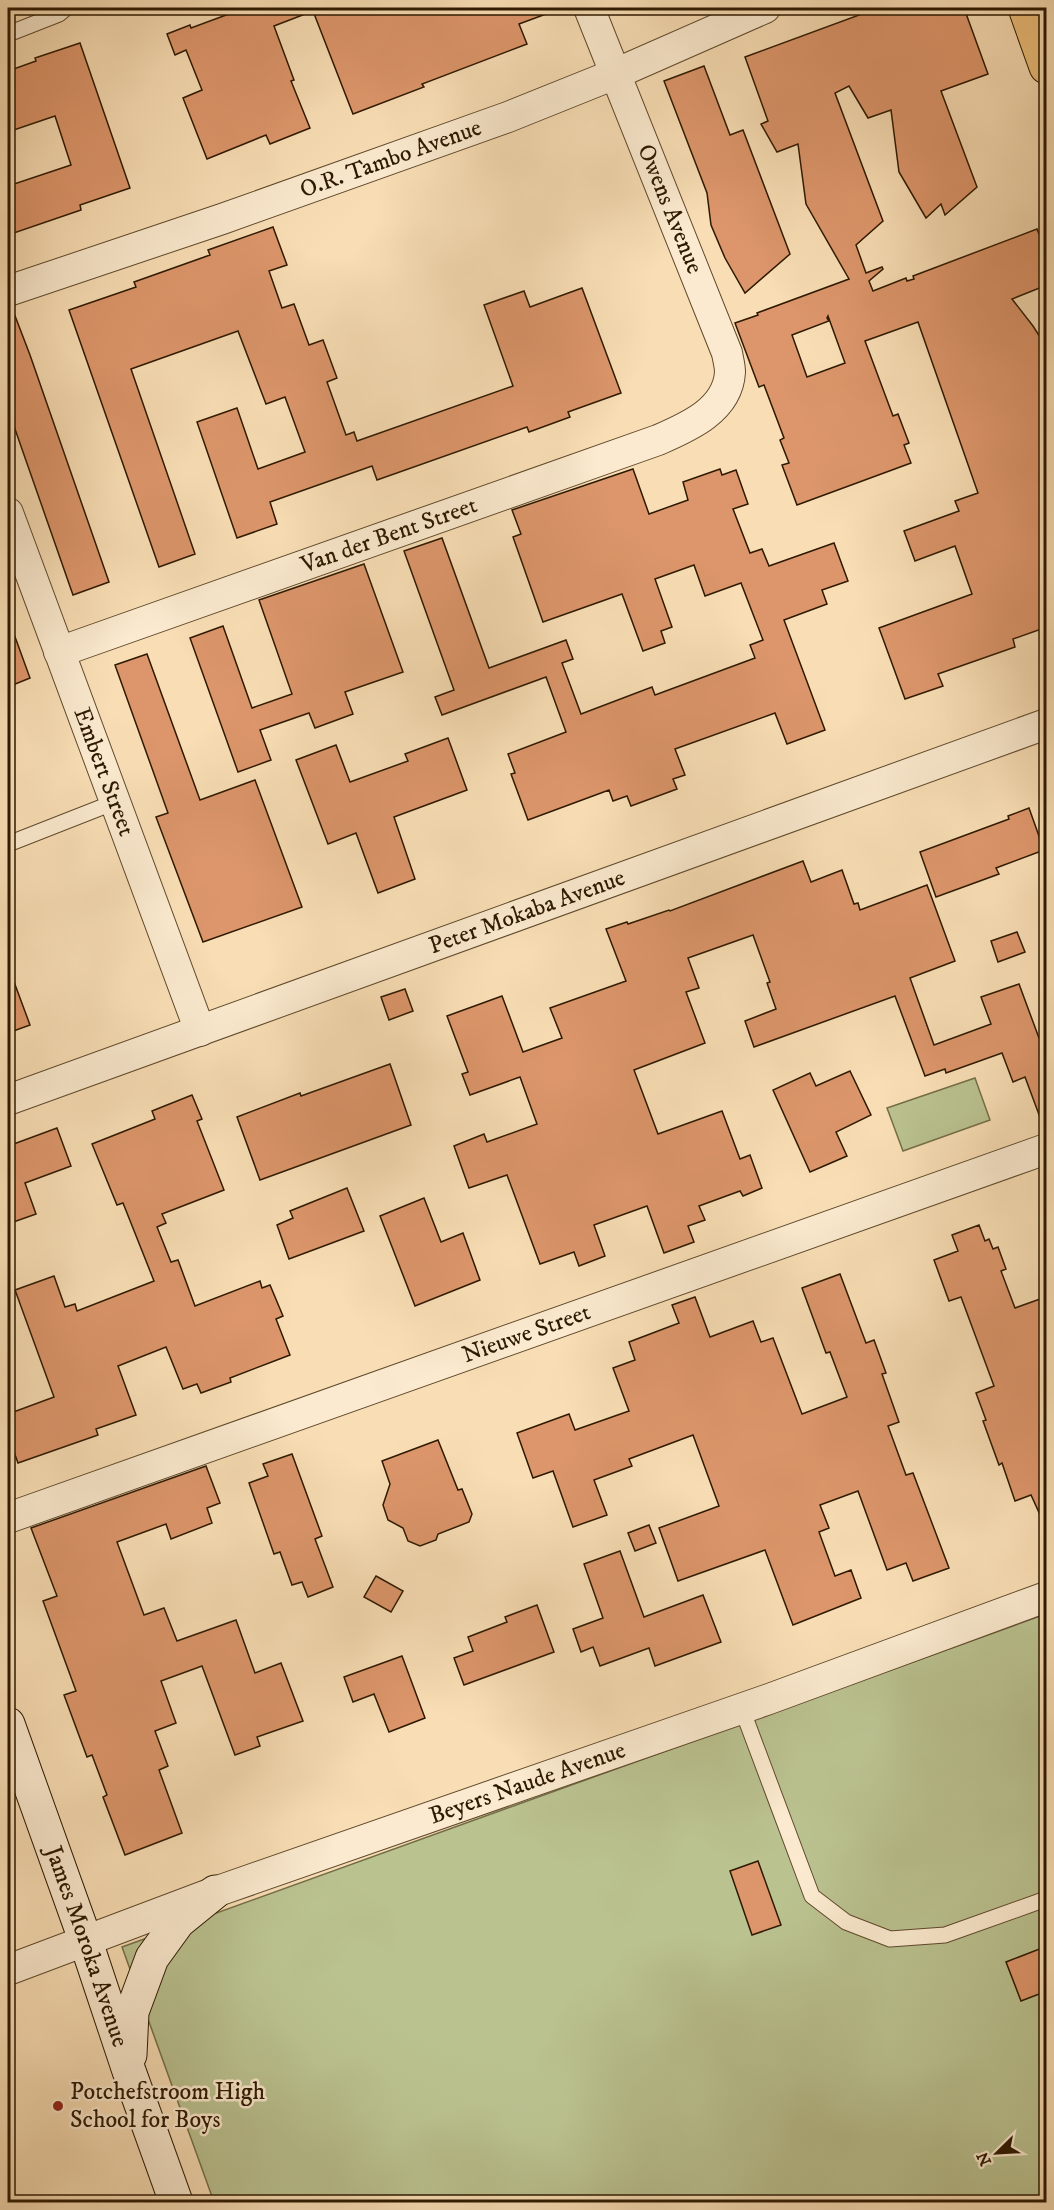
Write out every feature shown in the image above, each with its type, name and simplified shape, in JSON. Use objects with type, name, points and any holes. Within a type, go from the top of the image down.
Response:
[{"type":"highway","points":[[1025,8],[1047,67]]},
{"type":"street","name":"Owens Avenue","points":[[589,8],[727,353],[730,372],[725,393],[712,410]]},
{"type":"street","name":"O.R. Tambo Avenue","points":[[8,291],[233,215],[508,117],[615,74],[765,8]]},
{"type":"street","name":"Van der Bent Street","points":[[59,652],[658,440],[688,427],[712,410]]},
{"type":"street","name":"Embert Street","points":[[8,513],[200,1031]]},
{"type":"street","name":"Peter Mokaba Avenue","points":[[8,1100],[1047,724]]},
{"type":"street","name":"Nieuwe Street","points":[[8,1518],[1047,1149]]},
{"type":"street","name":"Beyers Naude Avenue","points":[[8,1970],[215,1892],[742,1709],[1047,1597]]},
{"type":"street","name":"James Moroka Avenue","points":[[8,1724],[176,2202]]},
{"type":"street","points":[[129,2072],[132,2012],[152,1958],[178,1922],[215,1892]]},
{"type":"lane","points":[[8,34],[59,14],[66,8]]},
{"type":"lane","points":[[8,844],[115,802]]},
{"type":"lane","points":[[742,1709],[812,1896],[846,1922],[890,1939],[945,1935],[1047,1899]]},
{"type":"green space","points":[[975,1078],[990,1120],[903,1151],[887,1108]]},
{"type":"green space","points":[[1046,1614],[1046,2202],[214,2202],[122,1947]]},
{"type":"building","points":[[245,8],[557,8],[557,10],[519,24],[527,44],[422,84],[424,87],[353,114],[313,11],[274,26],[294,80],[291,81],[310,128],[270,144],[266,135],[207,159],[183,98],[202,90],[186,50],[175,55],[167,34],[190,25],[191,28]]},
{"type":"building","points":[[878,8],[964,8],[988,74],[941,91],[977,187],[945,215],[941,204],[926,218],[899,172],[891,110],[868,118],[849,86],[835,93],[883,221],[856,245],[866,273],[882,267],[883,269],[869,281],[873,291],[906,278],[907,281],[914,279],[913,276],[1037,229],[1047,254],[1047,285],[1012,299],[1047,348],[1047,627],[1013,639],[1015,647],[938,674],[943,686],[905,699],[879,628],[972,594],[955,546],[915,561],[904,531],[959,511],[955,501],[978,493],[918,322],[865,341],[893,416],[898,414],[909,443],[904,445],[911,463],[797,505],[782,465],[789,463],[780,440],[784,438],[764,385],[759,387],[735,323],[849,279],[806,204],[798,144],[777,152],[761,124],[768,121],[745,57]],"holes":[[[828,316],[845,363],[807,377],[792,335],[829,321]]]},
{"type":"building","points":[[80,43],[130,188],[80,205],[81,210],[8,235],[8,186],[71,165],[55,116],[8,132],[8,71],[36,61],[35,58]]},
{"type":"building","points":[[704,66],[730,135],[743,130],[790,254],[745,293],[725,258],[711,225],[707,193],[664,81]]},
{"type":"building","points":[[273,227],[287,265],[269,271],[282,308],[294,304],[309,345],[323,340],[337,378],[327,382],[346,435],[354,432],[357,441],[513,386],[484,305],[524,291],[530,307],[582,288],[621,393],[568,412],[570,417],[529,432],[527,427],[377,480],[372,466],[270,502],[277,524],[237,538],[197,422],[237,408],[258,469],[305,452],[285,397],[266,404],[238,331],[131,369],[195,554],[159,567],[69,310],[136,287],[134,282],[210,255],[208,250]]},
{"type":"building","points":[[8,308],[12,308],[30,355],[109,582],[73,595],[8,409]]},
{"type":"building","points":[[633,469],[649,514],[688,500],[683,482],[720,469],[722,475],[736,470],[748,504],[733,509],[750,553],[762,549],[769,566],[834,543],[848,581],[822,590],[827,604],[784,620],[825,730],[787,744],[775,713],[675,749],[685,775],[673,779],[677,789],[631,806],[627,796],[613,801],[609,790],[528,820],[511,774],[515,773],[508,754],[566,732],[546,677],[442,715],[435,697],[454,690],[404,551],[442,538],[489,668],[566,640],[573,659],[562,663],[581,714],[652,687],[655,695],[755,658],[750,645],[763,640],[741,583],[705,596],[694,565],[655,579],[672,627],[661,631],[665,643],[643,651],[622,594],[543,622],[513,537],[521,534],[512,510]]},
{"type":"building","points":[[364,564],[403,672],[345,692],[353,714],[315,728],[309,713],[260,730],[271,760],[238,772],[190,638],[223,626],[252,708],[292,694],[259,600]]},
{"type":"building","points":[[10,623],[30,678],[8,687],[8,624]]},
{"type":"building","points":[[147,654],[200,800],[255,780],[302,907],[203,942],[156,817],[168,813],[115,665]]},
{"type":"building","points":[[448,738],[467,790],[394,817],[415,879],[378,893],[356,833],[328,844],[296,760],[336,745],[350,782],[408,761],[405,754]]},
{"type":"building","points":[[1029,808],[1044,850],[996,868],[999,874],[936,897],[920,852],[1009,819],[1008,816]]},
{"type":"building","points":[[803,861],[811,882],[842,870],[854,904],[858,903],[860,910],[927,885],[955,961],[910,978],[934,1045],[991,1024],[981,997],[1019,984],[1039,1038],[1047,1035],[1047,1128],[1044,1128],[1025,1077],[1013,1082],[1002,1053],[946,1073],[945,1069],[925,1076],[895,996],[754,1047],[745,1021],[776,1009],[767,983],[770,982],[753,935],[688,958],[699,988],[686,992],[705,1043],[634,1070],[658,1134],[722,1111],[740,1159],[750,1155],[762,1188],[743,1196],[740,1191],[699,1206],[705,1220],[688,1226],[694,1242],[664,1253],[647,1206],[594,1225],[605,1256],[579,1266],[574,1252],[540,1264],[507,1175],[469,1188],[454,1146],[484,1134],[487,1142],[537,1124],[520,1077],[470,1095],[462,1074],[468,1072],[447,1016],[502,996],[523,1052],[562,1038],[550,1008],[626,981],[606,929],[670,911]]},
{"type":"building","points":[[1017,932],[1025,952],[998,962],[991,941]]},
{"type":"building","points":[[10,971],[30,1025],[8,1033],[8,972]]},
{"type":"building","points":[[405,989],[413,1011],[389,1020],[381,997]]},
{"type":"building","points":[[390,1064],[411,1125],[260,1180],[237,1117],[300,1093],[301,1096]]},
{"type":"building","points":[[850,1071],[871,1115],[836,1132],[847,1156],[810,1172],[773,1090],[810,1073],[816,1086]]},
{"type":"building","points":[[192,1095],[202,1119],[197,1121],[224,1190],[162,1214],[166,1223],[157,1227],[171,1262],[178,1260],[195,1306],[260,1281],[262,1288],[270,1285],[283,1316],[276,1319],[290,1355],[230,1378],[231,1382],[201,1393],[197,1384],[183,1389],[166,1347],[118,1366],[136,1415],[96,1429],[98,1435],[18,1463],[14,1452],[8,1454],[8,1414],[54,1397],[15,1290],[54,1276],[65,1307],[75,1304],[77,1311],[154,1281],[123,1203],[117,1205],[92,1144],[155,1119],[152,1111]]},
{"type":"building","points":[[57,1128],[71,1166],[25,1183],[36,1214],[8,1224],[8,1142],[11,1145]]},
{"type":"building","points":[[347,1188],[364,1231],[289,1259],[277,1225],[293,1218],[290,1211]]},
{"type":"building","points":[[424,1198],[441,1242],[463,1233],[480,1280],[415,1306],[380,1216]]},
{"type":"building","points":[[979,1225],[985,1241],[989,1239],[993,1249],[998,1247],[1006,1269],[1001,1271],[1015,1308],[1040,1299],[1047,1318],[1047,1530],[1031,1495],[1015,1501],[1002,1463],[999,1465],[983,1421],[986,1420],[976,1393],[994,1386],[961,1297],[949,1301],[934,1260],[958,1251],[952,1235]]},
{"type":"building","points":[[840,1274],[866,1343],[874,1340],[886,1373],[882,1374],[899,1422],[888,1426],[906,1475],[913,1473],[949,1568],[913,1581],[906,1563],[887,1570],[858,1491],[820,1505],[829,1528],[819,1532],[835,1576],[851,1570],[861,1598],[793,1625],[765,1550],[678,1581],[659,1528],[719,1506],[693,1435],[629,1459],[632,1466],[594,1480],[607,1515],[573,1527],[553,1471],[533,1478],[517,1433],[569,1414],[575,1430],[629,1411],[613,1368],[635,1360],[629,1342],[679,1323],[672,1305],[695,1297],[710,1337],[753,1321],[761,1342],[773,1338],[802,1414],[847,1397],[830,1352],[826,1353],[802,1288]]},
{"type":"building","points":[[438,1440],[458,1490],[462,1489],[472,1514],[469,1522],[438,1534],[436,1540],[420,1546],[408,1541],[403,1528],[388,1520],[383,1505],[390,1484],[382,1461]]},
{"type":"building","points":[[292,1454],[322,1536],[315,1539],[333,1587],[308,1597],[302,1582],[292,1585],[280,1552],[274,1554],[249,1483],[268,1476],[263,1464]]},
{"type":"building","points":[[206,1466],[220,1503],[207,1508],[212,1523],[171,1539],[166,1524],[117,1542],[144,1615],[164,1608],[177,1641],[236,1620],[255,1673],[281,1663],[303,1721],[257,1737],[260,1746],[235,1755],[202,1666],[161,1681],[176,1723],[155,1731],[168,1766],[159,1770],[182,1833],[125,1855],[103,1797],[107,1795],[92,1755],[87,1757],[64,1695],[76,1691],[43,1601],[57,1596],[31,1528]]},
{"type":"building","points":[[649,1525],[656,1543],[635,1551],[628,1533]]},
{"type":"building","points":[[620,1551],[644,1617],[703,1595],[721,1642],[655,1666],[649,1648],[600,1666],[593,1647],[581,1652],[573,1629],[603,1618],[584,1564]]},
{"type":"building","points":[[376,1576],[403,1591],[391,1612],[364,1597]]},
{"type":"building","points":[[537,1605],[554,1652],[464,1685],[454,1658],[473,1651],[468,1637],[507,1622],[505,1617]]},
{"type":"building","points":[[402,1656],[425,1718],[389,1732],[374,1694],[353,1702],[344,1677]]},
{"type":"building","points":[[758,1861],[781,1925],[752,1935],[730,1871]]},
{"type":"building","points":[[1047,1946],[1047,1991],[1021,2001],[1006,1962]]},
{"type":"place","name":"Potchefstroom High School for Boys","points":[[58,2106]]}]
